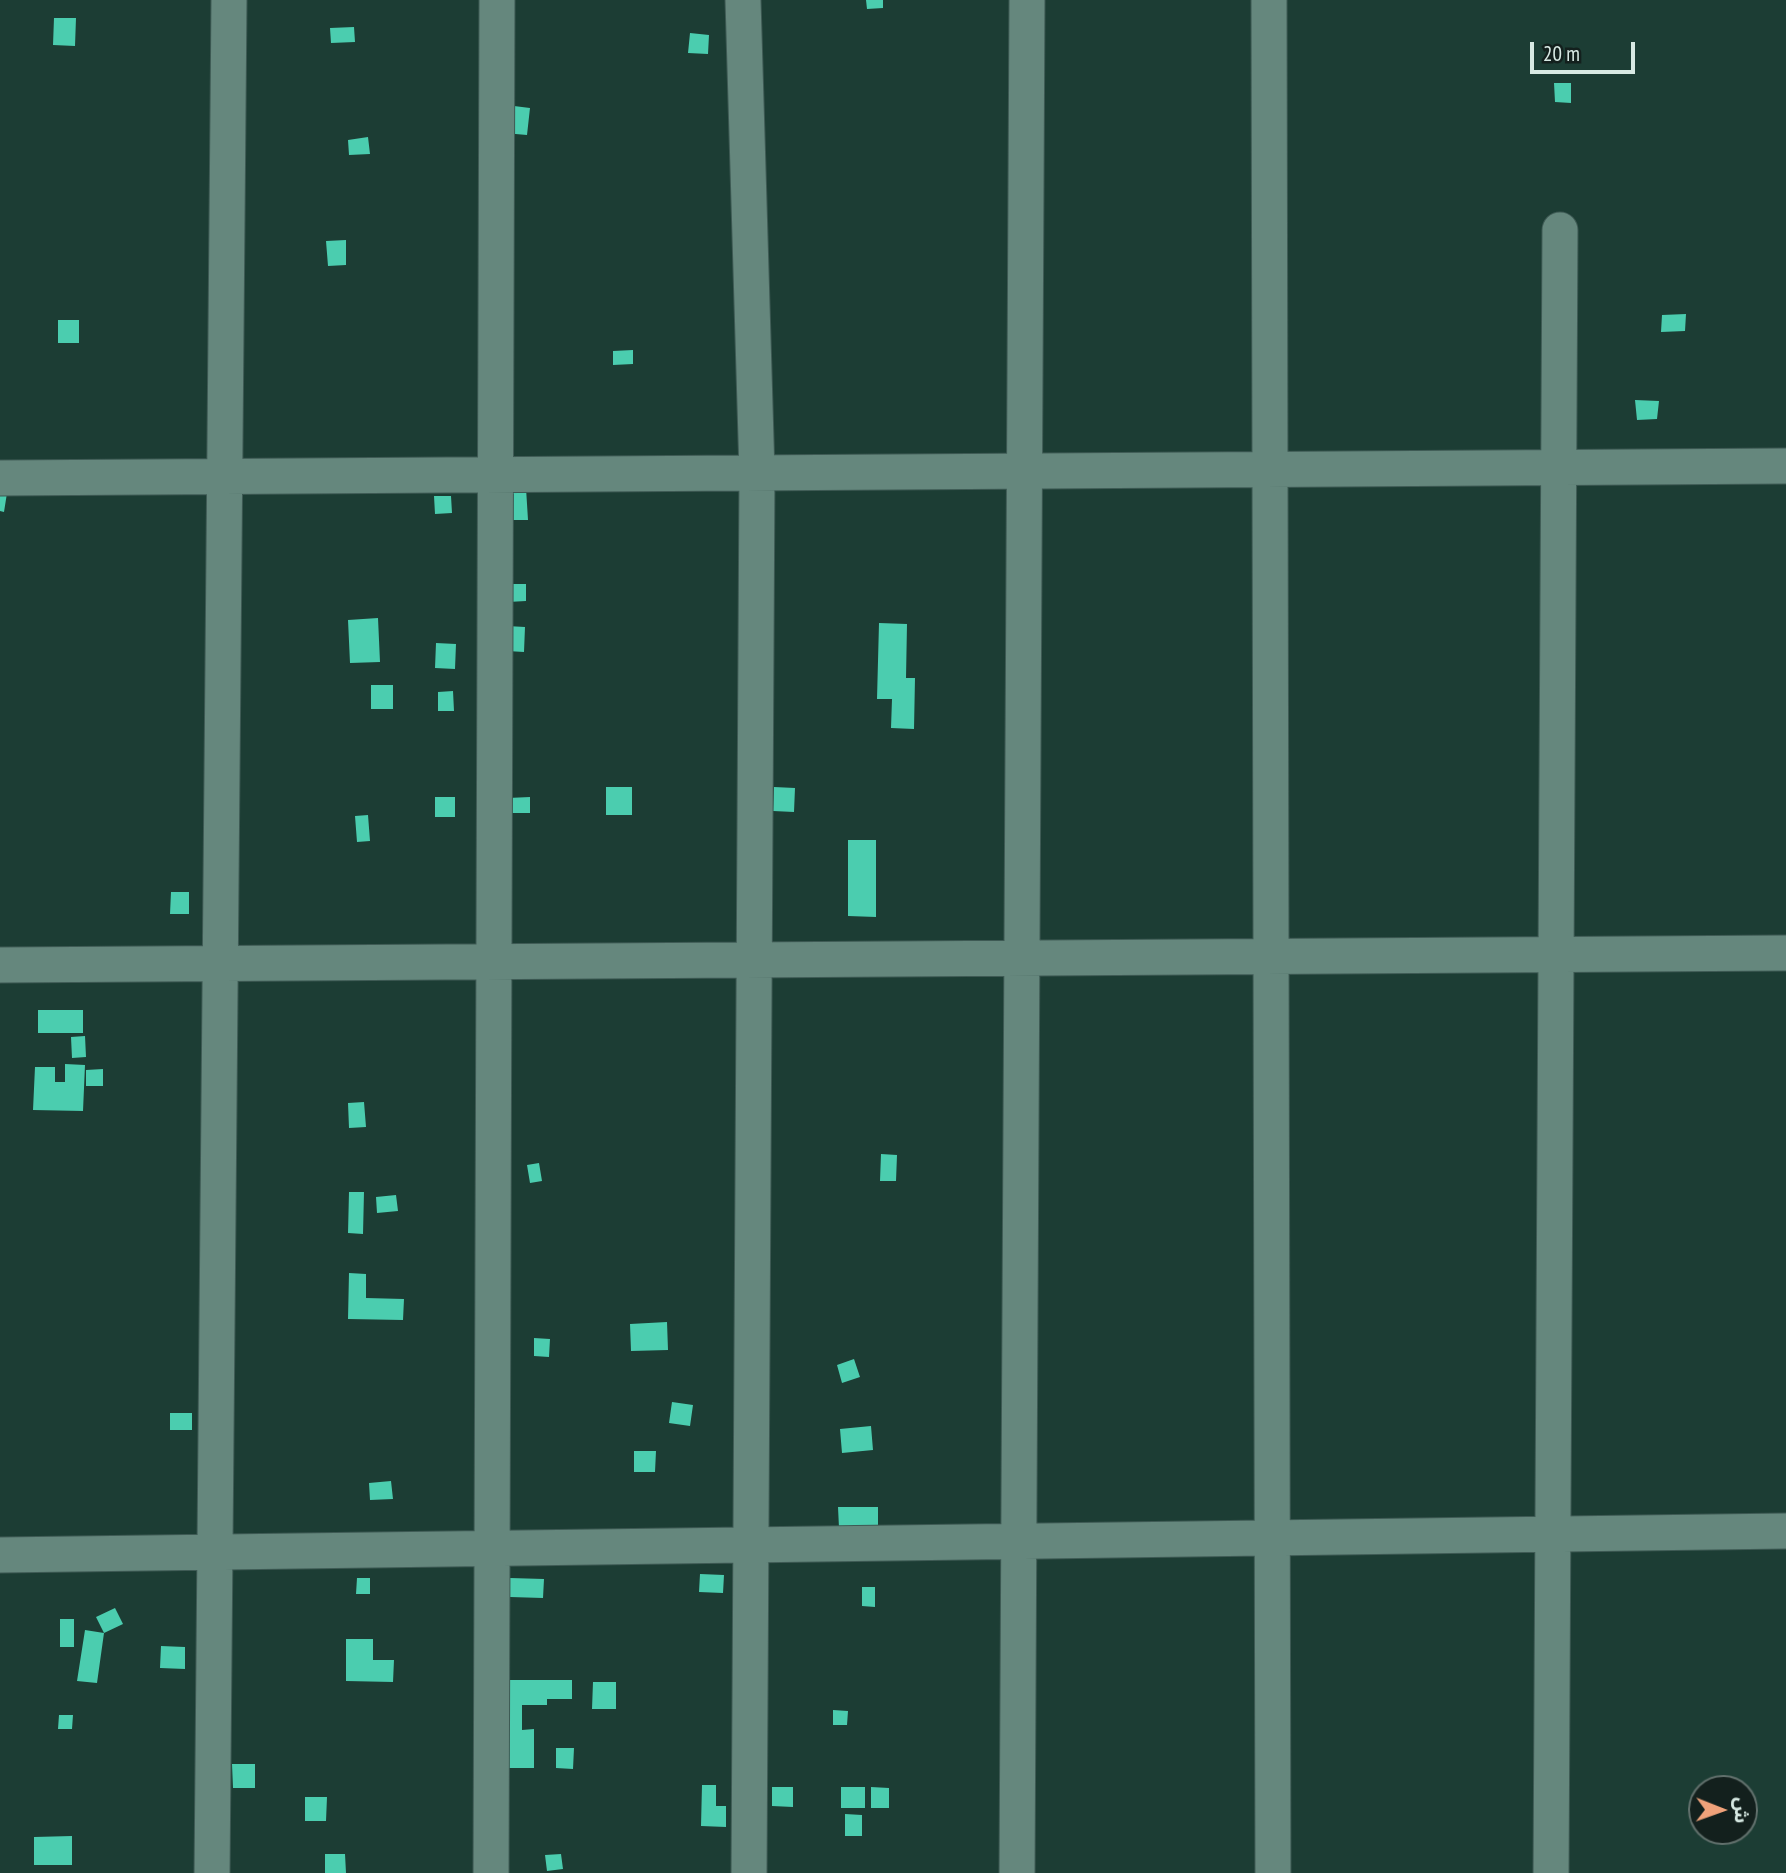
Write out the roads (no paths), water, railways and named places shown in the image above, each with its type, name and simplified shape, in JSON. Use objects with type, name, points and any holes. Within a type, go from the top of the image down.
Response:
[{"type":"street","points":[[212,1873],[229,0]]},
{"type":"street","points":[[491,1873],[497,0]]},
{"type":"street","points":[[743,0],[757,473],[749,1873]]},
{"type":"street","points":[[1017,1873],[1027,0]]},
{"type":"street","points":[[1269,0],[1273,1873]]},
{"type":"street","points":[[1551,1873],[1560,230]]},
{"type":"street","points":[[0,478],[1786,466]]},
{"type":"street","points":[[0,965],[1786,953]]},
{"type":"street","points":[[0,1555],[1786,1531]]}]
